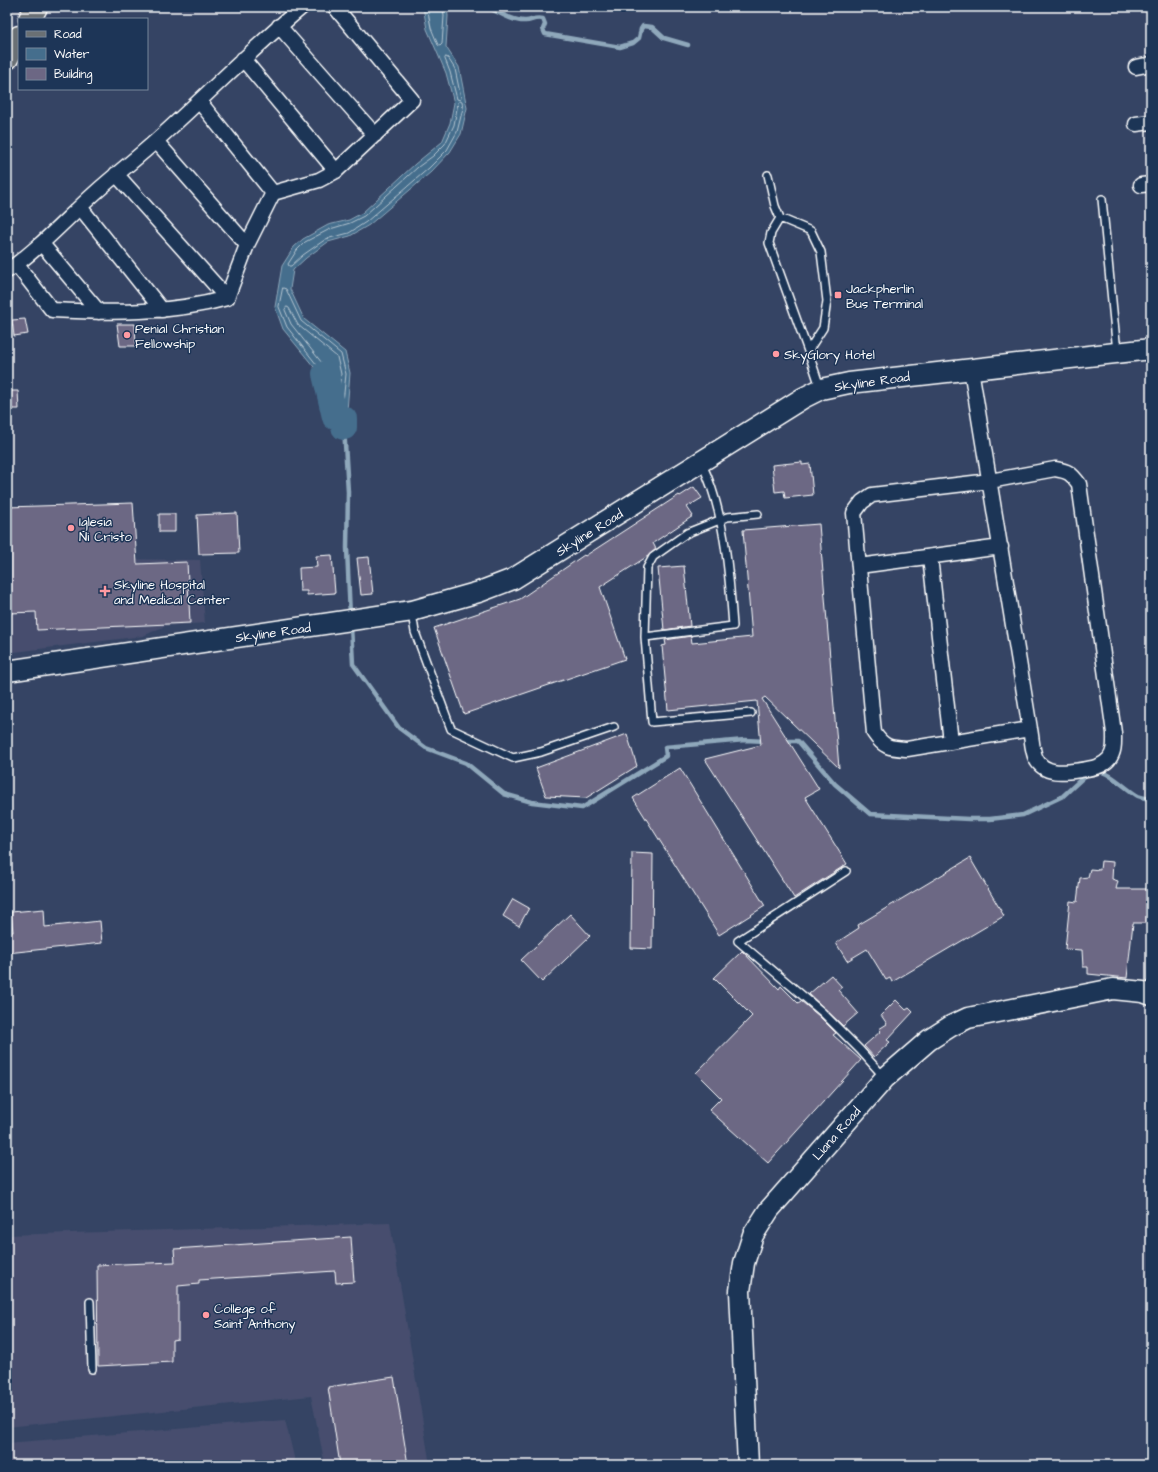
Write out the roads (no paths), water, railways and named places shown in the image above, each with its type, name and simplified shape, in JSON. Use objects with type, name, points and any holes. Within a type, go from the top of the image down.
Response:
[{"type":"main road","points":[[30,18],[36,7]]},
{"type":"main road","points":[[7,58],[18,39]]},
{"type":"main road","name":"Skyline Road","points":[[7,671],[412,611],[479,592],[513,579],[803,398],[821,389],[849,383],[1151,349]]},
{"type":"main road","name":"Liana Road","points":[[748,1465],[740,1291],[744,1263],[753,1235],[769,1210],[884,1078],[929,1040],[950,1026],[968,1018],[1113,989],[1143,992],[1151,995]]},
{"type":"street","points":[[227,298],[162,310],[99,312],[52,310],[12,268],[42,244],[116,174],[156,141],[243,59],[302,7]]},
{"type":"street","points":[[227,298],[247,245],[273,193],[320,180],[336,170],[412,100],[336,7]]},
{"type":"street","points":[[279,26],[375,135]]},
{"type":"street","points":[[243,59],[336,170]]},
{"type":"street","points":[[1136,66],[1151,64]]},
{"type":"street","points":[[199,101],[273,193]]},
{"type":"street","points":[[1136,124],[1151,122]]},
{"type":"street","points":[[156,141],[247,245]]},
{"type":"street","points":[[116,174],[227,298]]},
{"type":"street","points":[[80,207],[162,310]]},
{"type":"street","points":[[42,244],[99,312]]},
{"type":"street","points":[[971,369],[990,481],[1001,548],[1030,729],[1036,760],[1046,769],[1062,773],[1099,766],[1108,759],[1115,749],[1079,484],[1073,476],[1065,470],[1055,469],[990,481],[872,495],[862,502],[854,513],[874,733],[881,743],[892,748],[907,749],[1030,729]]},
{"type":"street","points":[[859,566],[1001,548]]},
{"type":"street","points":[[930,557],[951,742]]},
{"type":"lane","points":[[768,175],[775,206],[780,218],[811,231],[821,252],[827,301],[823,328],[808,351]]},
{"type":"lane","points":[[1102,199],[1117,352]]},
{"type":"lane","points":[[780,218],[770,233],[769,243],[821,389]]},
{"type":"lane","points":[[645,637],[733,626],[729,573],[720,519],[710,481],[701,462]]},
{"type":"lane","points":[[751,714],[652,722],[645,637],[647,568],[653,557],[687,533],[727,517],[758,514]]},
{"type":"lane","points":[[412,611],[415,632],[452,729],[513,758],[541,752],[614,727]]},
{"type":"lane","points":[[846,871],[738,941],[822,1012],[860,1050],[884,1078]]},
{"type":"lane","points":[[90,1302],[92,1369]]},
{"type":"water","points":[[423,7],[447,7],[448,16],[446,47],[459,67],[467,108],[461,134],[450,152],[431,172],[369,225],[350,236],[328,242],[306,258],[293,270],[290,289],[304,319],[345,352],[350,373],[347,411],[344,427],[326,397],[314,367],[283,329],[275,307],[282,266],[294,247],[303,239],[328,225],[349,220],[362,213],[415,164],[442,142],[450,123],[454,103],[446,73],[427,29]]},
{"type":"waterway","points":[[487,7],[519,21],[543,19],[545,24],[543,29],[545,34],[620,47],[633,43],[639,38],[643,26],[652,27],[664,38],[688,45]]},
{"type":"waterway","points":[[325,374],[335,417],[344,419],[344,427]]},
{"type":"waterway","points":[[344,427],[348,492],[347,548],[350,616]]},
{"type":"waterway","points":[[351,626],[353,664],[399,728],[426,748],[466,763],[504,794],[532,802],[582,808],[666,756],[665,747],[745,740],[766,741]]},
{"type":"waterway","points":[[783,741],[798,741],[835,784],[870,814],[969,819],[990,819],[1023,815],[1063,796],[1088,773]]},
{"type":"waterway","points":[[1097,771],[1112,777],[1138,796],[1151,799]]},
{"type":"place","name":"Jackpherlin Bus Terminal","points":[[838,295]]},
{"type":"place","name":"Penial Christian Fellowship","points":[[127,335]]},
{"type":"place","name":"SkyGlory Hotel","points":[[776,354]]},
{"type":"place","name":"Iglesia Ni Cristo","points":[[71,528]]},
{"type":"place","name":"Skyline Hospital and Medical Center","points":[[105,591]]},
{"type":"place","name":"College of Saint Anthony","points":[[206,1315]]}]
